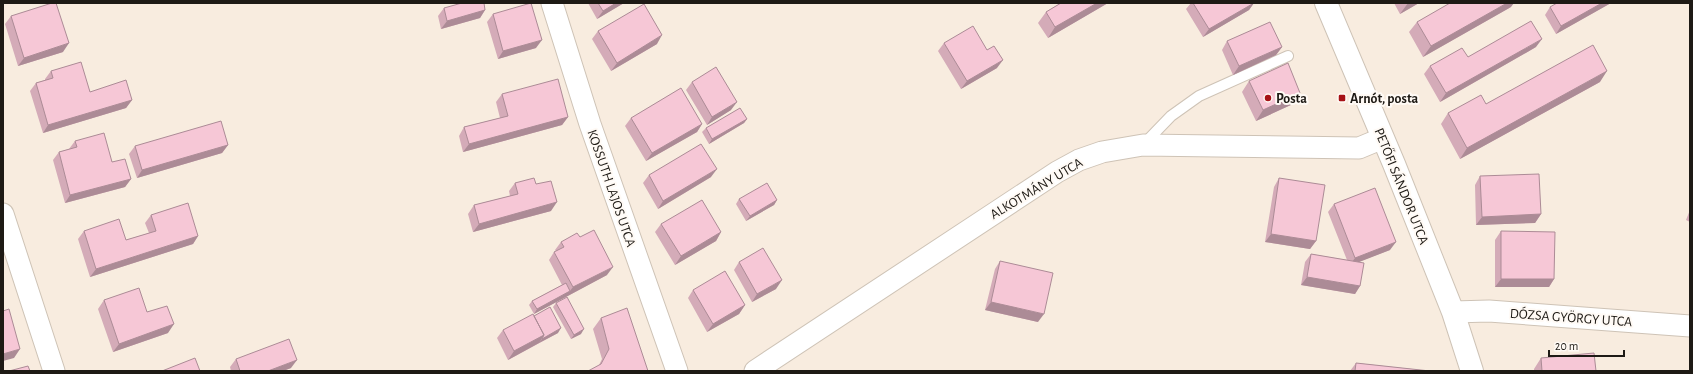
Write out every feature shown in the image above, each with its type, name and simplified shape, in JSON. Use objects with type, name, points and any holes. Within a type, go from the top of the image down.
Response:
[{"type":"main road","name":"PETŐFI SÁNDOR UTCA","points":[[1326,3],[1383,138],[1453,312],[1472,371]]},
{"type":"street","name":"KOSSUTH LAJOS UTCA","points":[[552,3],[590,124],[677,371]]},
{"type":"street","name":"ALKOTMÁNY UTCA","points":[[755,371],[1057,172],[1079,160],[1102,152],[1143,145],[1359,148],[1383,138]]},
{"type":"street","points":[[3,214],[54,371]]},
{"type":"street","name":"DÓZSA GYÖRGY UTCA","points":[[1453,312],[1489,311],[1690,326]]},
{"type":"lane","points":[[1143,145],[1171,116],[1199,96],[1288,56]]},
{"type":"building","points":[[56,3],[69,43],[24,58],[11,16]]},
{"type":"building","points":[[462,3],[484,3],[485,10],[447,21],[444,8]]},
{"type":"building","points":[[531,3],[542,40],[503,51],[493,14]]},
{"type":"building","points":[[598,3],[616,3],[603,11]]},
{"type":"building","points":[[1061,3],[1097,3],[1055,27],[1046,12]]},
{"type":"building","points":[[1193,3],[1254,3],[1209,29]]},
{"type":"building","points":[[1450,3],[1507,3],[1431,46],[1417,22]]},
{"type":"building","points":[[1557,3],[1602,3],[1561,26],[1550,7]]},
{"type":"building","points":[[644,4],[662,35],[617,63],[598,31]]},
{"type":"building","points":[[1531,21],[1542,39],[1446,93],[1430,66],[1462,48],[1468,57]]},
{"type":"building","points":[[1270,22],[1282,47],[1239,66],[1227,41]]},
{"type":"building","points":[[973,26],[987,50],[994,46],[1003,60],[967,81],[944,43]]},
{"type":"building","points":[[1593,45],[1607,71],[1467,148],[1448,113],[1481,95],[1486,104]]},
{"type":"building","points":[[81,62],[90,92],[126,80],[132,100],[48,125],[36,83],[53,78],[51,71]]},
{"type":"building","points":[[1288,63],[1300,93],[1263,110],[1249,81]]},
{"type":"building","points":[[716,67],[737,102],[712,117],[692,82]]},
{"type":"building","points":[[558,79],[568,117],[469,144],[464,127],[508,116],[502,94]]},
{"type":"building","points":[[681,88],[702,124],[652,153],[631,118]]},
{"type":"building","points":[[740,108],[747,119],[712,139],[706,128]]},
{"type":"building","points":[[221,121],[228,145],[142,170],[135,146]]},
{"type":"building","points":[[104,133],[112,162],[125,159],[131,179],[70,195],[59,152],[77,147],[75,141]]},
{"type":"building","points":[[701,144],[717,169],[663,201],[649,175]]},
{"type":"building","points":[[1539,174],[1541,214],[1482,217],[1480,176]]},
{"type":"building","points":[[534,178],[536,184],[551,181],[557,202],[479,224],[474,205],[518,194],[515,183]]},
{"type":"building","points":[[1279,178],[1325,185],[1316,241],[1271,234]]},
{"type":"building","points":[[767,183],[777,200],[750,216],[739,199]]},
{"type":"building","points":[[1375,188],[1396,242],[1355,258],[1334,204]]},
{"type":"building","points":[[702,200],[721,232],[681,256],[661,224]]},
{"type":"building","points":[[188,203],[198,236],[96,269],[84,231],[119,219],[126,240],[156,231],[151,215]]},
{"type":"building","points":[[594,230],[613,267],[573,287],[554,252],[564,247],[561,242],[577,233],[580,237]]},
{"type":"building","points":[[1501,231],[1555,232],[1554,279],[1501,279]]},
{"type":"building","points":[[763,248],[782,280],[757,294],[739,262]]},
{"type":"building","points":[[1311,254],[1364,263],[1360,286],[1307,277]]},
{"type":"building","points":[[1000,261],[1053,273],[1044,314],[991,302]]},
{"type":"building","points":[[725,271],[745,305],[713,324],[693,290]]},
{"type":"building","points":[[566,283],[570,291],[537,309],[532,301]]},
{"type":"building","points":[[139,288],[147,312],[167,306],[174,324],[119,344],[104,300]]},
{"type":"building","points":[[567,297],[584,329],[574,335],[556,303]]},
{"type":"building","points":[[550,307],[561,328],[542,339],[544,335],[534,316]]},
{"type":"building","points":[[627,308],[648,371],[588,371],[601,364],[609,349],[601,318]]},
{"type":"building","points":[[9,309],[20,349],[3,354],[3,311]]},
{"type":"building","points":[[533,314],[544,335],[514,351],[503,330]]},
{"type":"building","points":[[289,339],[297,360],[268,371],[240,371],[236,359]]},
{"type":"building","points":[[1594,353],[1596,371],[1542,371],[1541,358]]},
{"type":"building","points":[[195,358],[200,371],[162,371]]},
{"type":"building","points":[[1356,363],[1430,371],[1355,371]]},
{"type":"building","points":[[28,366],[30,371],[9,371]]},
{"type":"place","name":"Posta","points":[[1268,98]]},
{"type":"place","name":"Arnót, posta","points":[[1342,98]]}]
